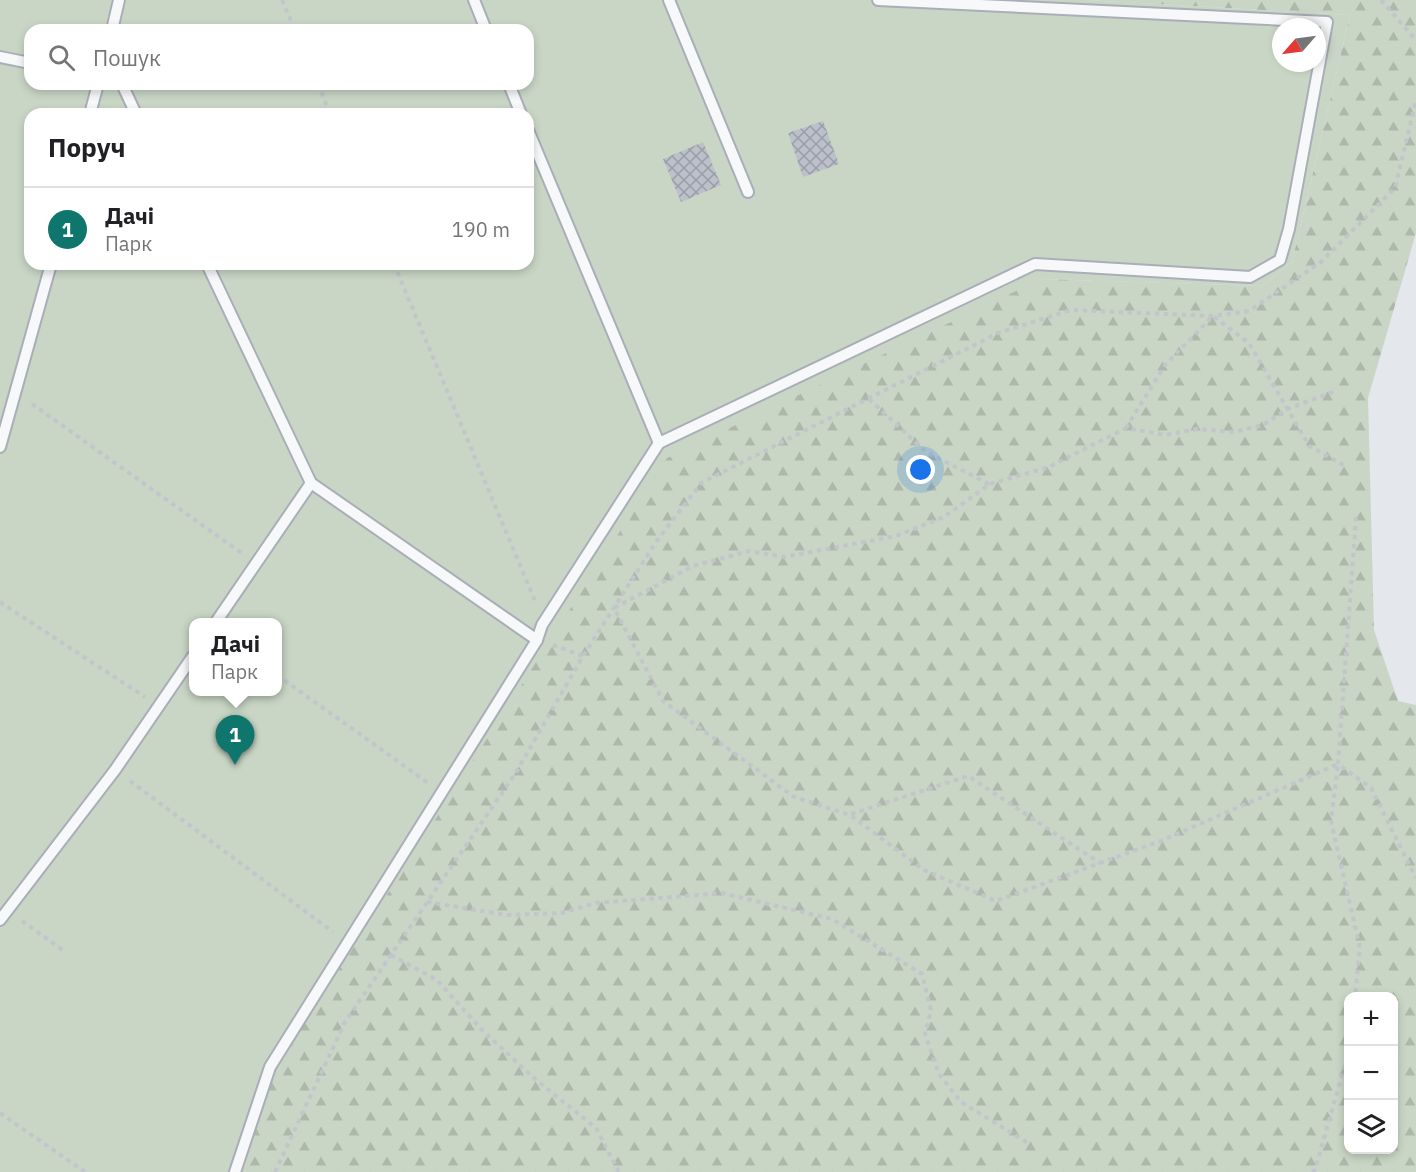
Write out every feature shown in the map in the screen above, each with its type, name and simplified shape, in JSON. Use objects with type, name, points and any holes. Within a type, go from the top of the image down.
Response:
[{"type":"lane","points":[[113,24],[119,0]]},
{"type":"lane","points":[[474,0],[484,24]]},
{"type":"lane","points":[[669,0],[748,192]]},
{"type":"lane","points":[[235,1172],[270,1066],[443,794],[537,640],[542,625],[659,443],[1035,264],[1250,277],[1280,260],[1289,229],[1327,22],[878,0]]},
{"type":"lane","points":[[0,57],[24,62]]},
{"type":"lane","points":[[92,108],[96,90]]},
{"type":"lane","points":[[125,90],[133,108]]},
{"type":"lane","points":[[511,90],[519,108]]},
{"type":"lane","points":[[534,144],[659,443]]},
{"type":"lane","points":[[0,447],[4,424],[16,393],[49,270]]},
{"type":"lane","points":[[210,270],[311,483],[537,640]]},
{"type":"lane","points":[[219,618],[311,483]]},
{"type":"lane","points":[[0,920],[115,770],[189,662]]},
{"type":"path","points":[[282,0],[292,24]]},
{"type":"path","points":[[1381,0],[1416,40]]},
{"type":"path","points":[[320,90],[328,108]]},
{"type":"path","points":[[275,1172],[345,1022],[515,774],[583,656],[656,542],[701,483],[998,333],[1071,310],[1214,316],[1249,311],[1322,262],[1395,188],[1416,100]]},
{"type":"path","points":[[397,270],[531,587],[542,625]]},
{"type":"path","points":[[1214,316],[1250,343],[1309,446],[1346,466]]},
{"type":"path","points":[[614,608],[693,566],[749,551],[784,557],[896,536],[944,517],[990,484],[1049,467],[1126,428],[1165,365],[1214,316]]},
{"type":"path","points":[[1126,428],[1166,435],[1197,429],[1234,432],[1263,425],[1287,409],[1333,392]]},
{"type":"path","points":[[16,393],[256,563]]},
{"type":"path","points":[[868,399],[926,452],[990,484]]},
{"type":"path","points":[[1355,992],[1360,948],[1331,821],[1338,764],[1356,517]]},
{"type":"path","points":[[0,602],[159,706]]},
{"type":"path","points":[[614,608],[663,701],[794,797],[850,814],[924,870],[996,902],[1163,840],[1338,764]]},
{"type":"path","points":[[537,640],[583,656]]},
{"type":"path","points":[[282,679],[443,794]]},
{"type":"path","points":[[1338,764],[1371,788],[1416,878]]},
{"type":"path","points":[[115,770],[348,943]]},
{"type":"path","points":[[850,814],[968,777],[1101,863]]},
{"type":"path","points":[[427,902],[507,915],[561,913],[596,903],[722,893],[832,919],[922,974],[931,1010],[925,1034],[939,1074],[961,1101],[1028,1143]]},
{"type":"path","points":[[7,910],[64,951]]},
{"type":"path","points":[[391,955],[436,980],[481,1029],[535,1080],[596,1128],[619,1172]]},
{"type":"path","points":[[1312,1172],[1315,1170],[1344,1068]]},
{"type":"path","points":[[0,1113],[85,1172]]},
{"type":"green space","points":[[0,0],[1086,0],[1350,15],[1292,262],[1262,286],[1041,279],[238,1172],[0,1172]]},
{"type":"green space","points":[[1086,0],[1416,0],[1416,233],[1368,398],[1374,630],[1398,701],[1416,705],[1416,1172],[238,1172],[274,1071],[667,458],[1041,279],[1262,286],[1292,262],[1350,15]]},
{"type":"building","points":[[823,121],[839,164],[803,177],[788,133]]},
{"type":"building","points":[[703,142],[721,185],[681,202],[663,159]]},
{"type":"place","name":"Дачі","points":[[235,765]]}]
